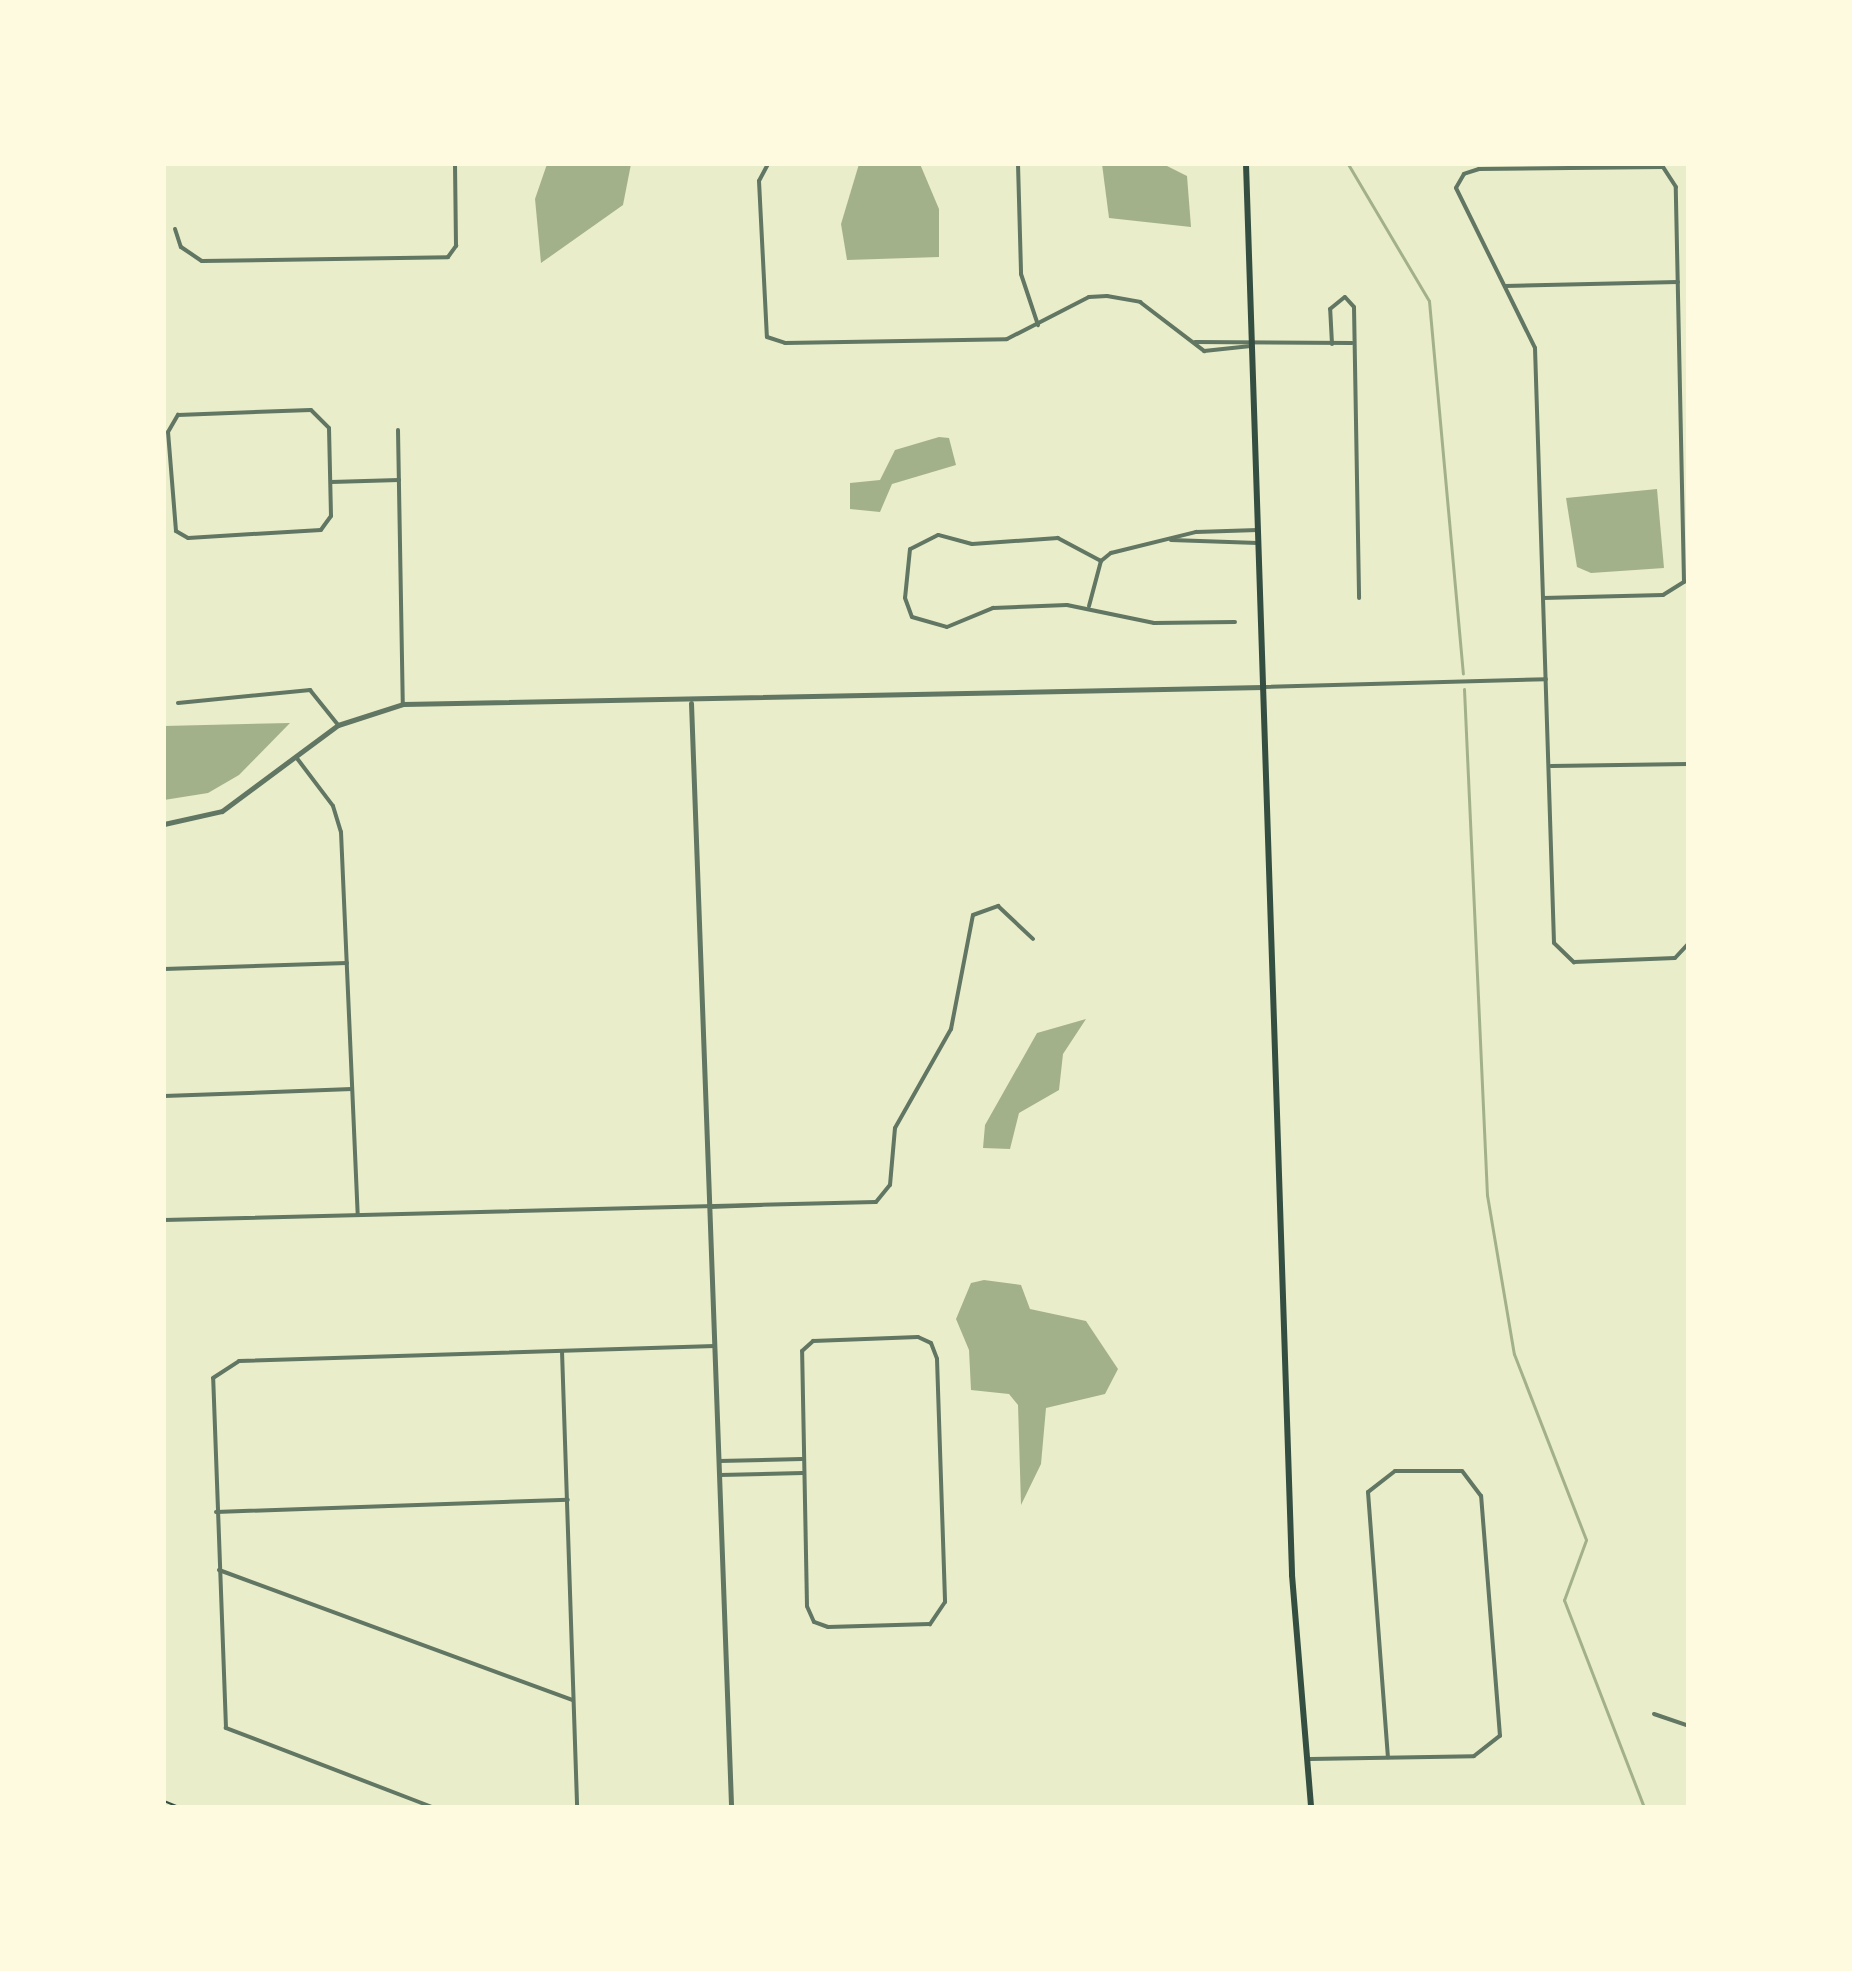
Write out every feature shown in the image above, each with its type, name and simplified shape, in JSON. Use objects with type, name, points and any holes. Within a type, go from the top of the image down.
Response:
[{"type":"main road","points":[[1246,164],[1292,1575],[1310,1759],[1311,1807]]},
{"type":"street","points":[[175,229],[181,247],[202,261],[453,253],[455,164]]},
{"type":"street","points":[[768,164],[759,181],[767,337],[785,343],[1007,339],[1089,297],[1122,297],[1215,354],[1251,346]]},
{"type":"street","points":[[1018,164],[1021,274],[1038,325]]},
{"type":"street","points":[[1543,598],[1663,595],[1684,582],[1685,421],[1676,187],[1663,167],[1469,171],[1458,179],[1457,196],[1505,286],[1537,359],[1543,598],[1556,951],[1574,962],[1666,959],[1688,944]]},
{"type":"street","points":[[1505,286],[1678,282]]},
{"type":"street","points":[[1332,344],[1330,309],[1338,297],[1354,307],[1352,343],[1359,598]]},
{"type":"street","points":[[1193,342],[1251,346],[1352,343]]},
{"type":"street","points":[[317,412],[329,428],[331,482],[331,516],[317,533],[188,538],[170,523],[170,423],[186,413],[317,412]]},
{"type":"street","points":[[398,430],[403,704]]},
{"type":"street","points":[[331,482],[399,480]]},
{"type":"street","points":[[1089,606],[1101,561],[1131,545],[1258,530]]},
{"type":"street","points":[[1101,561],[1058,538],[972,544],[938,535],[910,549],[905,565],[912,617],[926,625],[947,627],[993,608],[1089,606],[1154,623],[1235,622]]},
{"type":"street","points":[[1169,539],[1258,543]]},
{"type":"street","points":[[164,824],[222,811],[338,725],[403,704],[691,703],[1546,679]]},
{"type":"street","points":[[178,703],[310,690],[338,725]]},
{"type":"street","points":[[691,703],[731,1807]]},
{"type":"street","points":[[296,757],[333,806],[341,832],[358,1215]]},
{"type":"street","points":[[1550,766],[1688,764]]},
{"type":"street","points":[[164,1220],[708,1207],[882,1199],[891,1179],[895,1128],[951,1029],[973,915],[985,906],[1003,908],[1033,939]]},
{"type":"street","points":[[164,969],[347,963]]},
{"type":"street","points":[[164,1096],[352,1089]]},
{"type":"street","points":[[708,1207],[761,1205]]},
{"type":"street","points":[[918,1337],[931,1343],[937,1359],[940,1617],[930,1624],[814,1622],[802,1459],[802,1351],[813,1341],[918,1337]]},
{"type":"street","points":[[432,1807],[226,1728],[211,1390],[226,1364],[715,1346]]},
{"type":"street","points":[[562,1351],[577,1807]]},
{"type":"street","points":[[764,1459],[765,1474]]},
{"type":"street","points":[[719,1461],[802,1459]]},
{"type":"street","points":[[1310,1759],[1474,1756],[1500,1736],[1481,1496],[1462,1471],[1395,1471],[1368,1492],[1388,1757]]},
{"type":"street","points":[[720,1475],[803,1473]]},
{"type":"street","points":[[216,1512],[568,1500]]},
{"type":"street","points":[[219,1570],[573,1700]]},
{"type":"street","points":[[1654,1714],[1688,1726]]},
{"type":"path","points":[[164,1801],[179,1807]]},
{"type":"shaded area","points":[[547,164],[631,164],[623,205],[541,263],[535,199]]},
{"type":"shaded area","points":[[859,164],[920,164],[939,209],[939,257],[847,260],[841,224]]},
{"type":"shaded area","points":[[1102,164],[1163,164],[1187,176],[1191,227],[1109,218]]},
{"type":"shaded area","points":[[939,437],[949,438],[956,465],[892,484],[880,512],[850,509],[850,483],[880,480],[895,450]]},
{"type":"shaded area","points":[[1657,489],[1664,568],[1591,573],[1577,567],[1566,498]]},
{"type":"shaded area","points":[[290,723],[239,775],[208,793],[164,800],[164,726]]},
{"type":"shaded area","points":[[1086,1019],[1063,1054],[1059,1090],[1019,1113],[1010,1149],[983,1148],[985,1125],[1037,1033]]},
{"type":"shaded area","points":[[984,1280],[1021,1285],[1030,1309],[1086,1321],[1118,1369],[1105,1394],[1046,1408],[1041,1464],[1021,1505],[1018,1405],[1009,1394],[971,1390],[969,1350],[956,1319],[971,1283]]},
{"type":"waterway","points":[[1348,164],[1429,301],[1463,673]]},
{"type":"waterway","points":[[1464,689],[1487,1195],[1514,1354],[1586,1540],[1564,1600],[1644,1807]]}]
